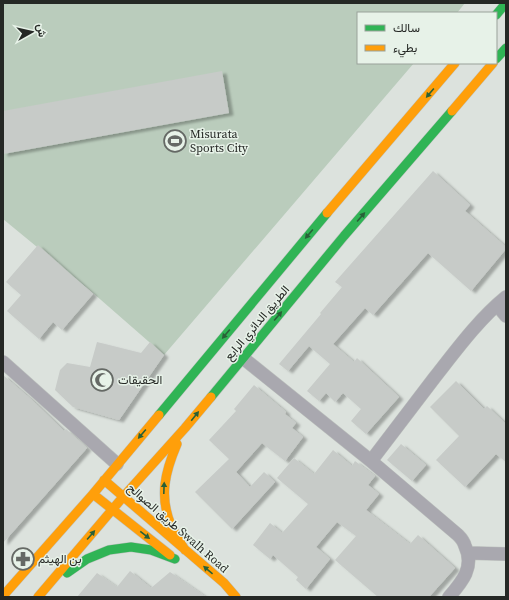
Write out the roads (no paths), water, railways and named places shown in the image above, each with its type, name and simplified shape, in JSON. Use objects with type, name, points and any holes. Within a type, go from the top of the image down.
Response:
[{"type":"main road","points":[[497,14],[506,3]]},
{"type":"main road","points":[[497,58],[506,48]]},
{"type":"main road","name":"الطريق الدائري الرابع","points":[[3,596],[93,494],[323,218],[454,64]]},
{"type":"main road","name":"الطريق الدائري الرابع","points":[[39,597],[123,497],[185,428],[344,236],[492,64]]},
{"type":"main road","points":[[185,428],[172,455],[166,472],[164,502],[168,517],[185,550]]},
{"type":"main road","name":"طريق الصوالح Swalh Road","points":[[104,480],[224,583],[236,597]]},
{"type":"main road","points":[[39,597],[64,575],[87,559],[109,550],[131,547],[151,550],[178,561],[93,494]]},
{"type":"main road","name":"طريق الصوالح Swalh Road","points":[[221,593],[230,597]]},
{"type":"street","points":[[370,461],[449,359],[501,301],[506,289]]},
{"type":"street","points":[[501,301],[506,316]]},
{"type":"street","points":[[243,358],[458,535],[465,545],[469,559],[467,571],[460,584],[449,597]]},
{"type":"street","points":[[3,362],[117,464]]},
{"type":"street","points":[[468,553],[506,554]]},
{"type":"place","name":"Misurata Sports City","points":[[175,141]]},
{"type":"place","name":"الحقيقات","points":[[102,380]]},
{"type":"place","name":"بن الهيثم","points":[[23,559]]}]
